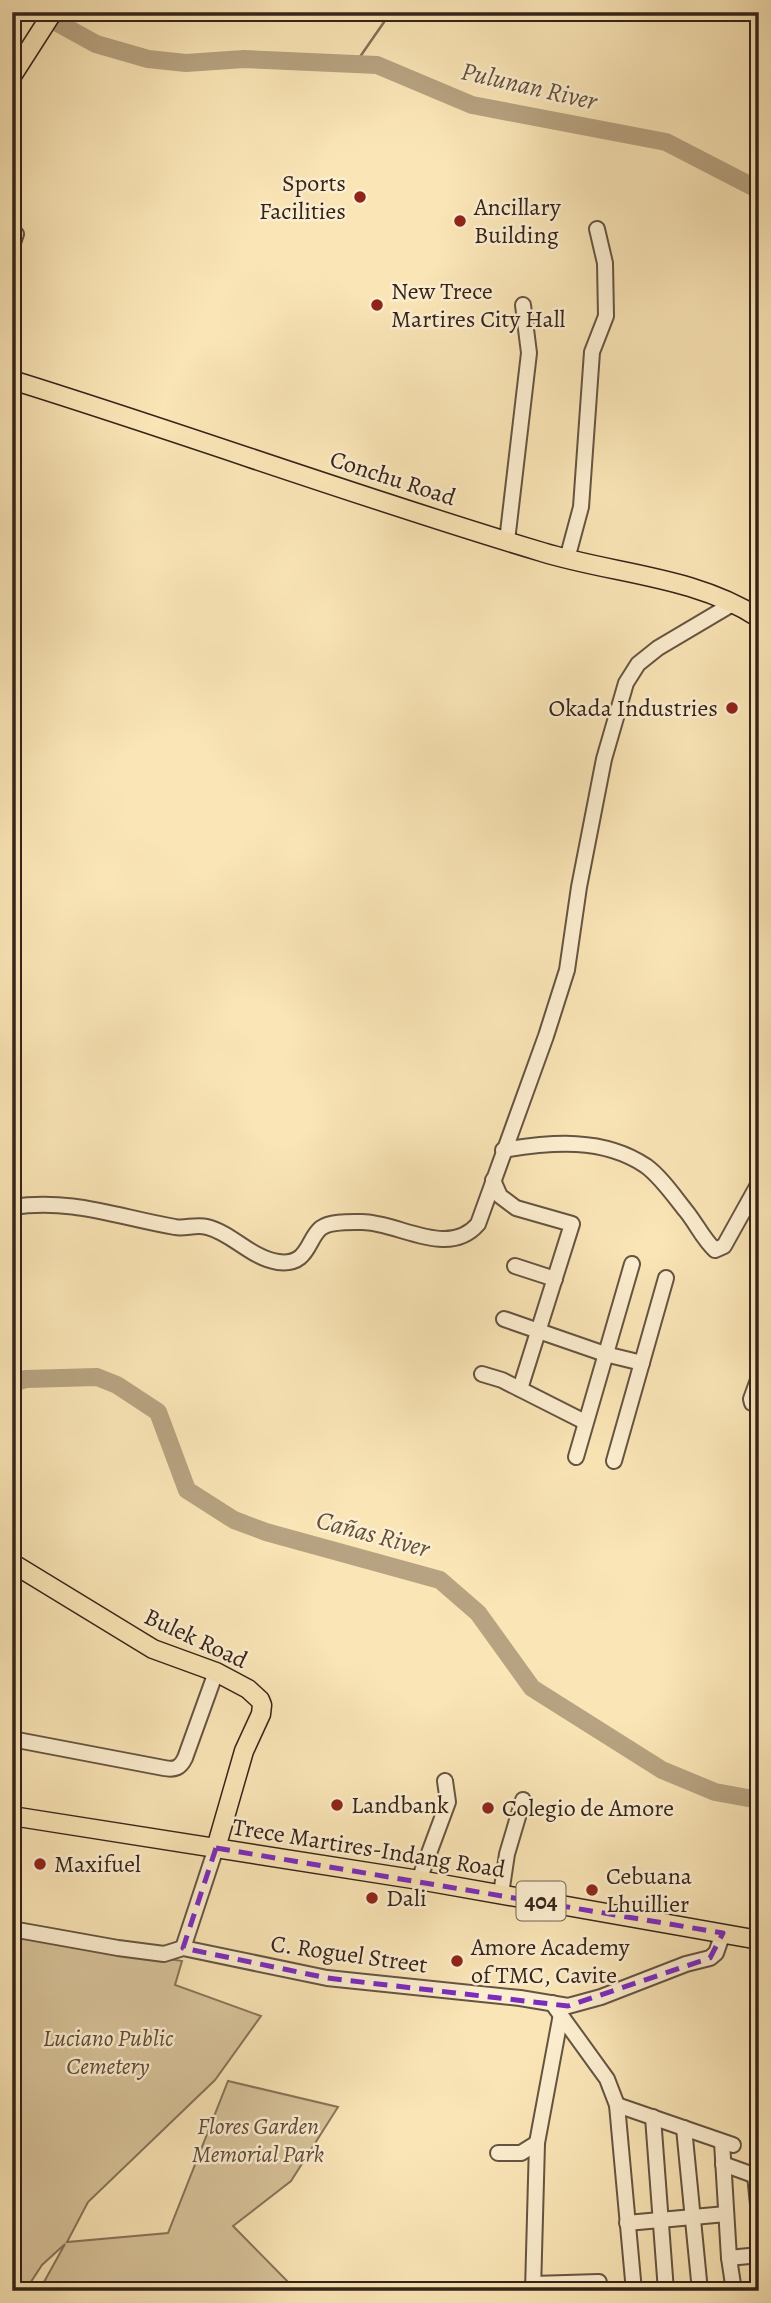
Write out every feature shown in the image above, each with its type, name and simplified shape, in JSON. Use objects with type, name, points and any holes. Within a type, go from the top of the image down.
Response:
[{"type":"main road","points":[[12,76],[53,12]]},
{"type":"main road","name":"Conchu Road","points":[[12,380],[507,541],[567,559],[695,589],[734,603],[759,618]]},
{"type":"main road","name":"Bulek Road","points":[[12,1563],[153,1649],[216,1672],[256,1696],[262,1704],[239,1766],[216,1848]]},
{"type":"main road","name":"Trece Martires-Indang Road","points":[[12,1816],[419,1880],[759,1940]]},
{"type":"street","points":[[567,559],[581,507],[592,352],[606,317],[605,263],[597,229]]},
{"type":"street","points":[[507,541],[529,353],[523,305]]},
{"type":"street","points":[[12,1207],[77,1205],[178,1228],[207,1227],[263,1257],[279,1262],[299,1257],[311,1245],[319,1229],[327,1225],[366,1222],[441,1240],[473,1229],[478,1224],[546,1037],[567,970],[579,887],[604,760],[626,683],[638,664],[658,649],[734,603]]},
{"type":"street","points":[[503,1150],[569,1142],[632,1158],[653,1172],[715,1250],[724,1246],[759,1183]]},
{"type":"street","points":[[493,1180],[500,1196],[516,1208],[572,1224],[520,1389]]},
{"type":"street","points":[[576,1457],[632,1264]]},
{"type":"street","points":[[514,1266],[555,1279]]},
{"type":"street","points":[[614,1461],[666,1278]]},
{"type":"street","points":[[504,1319],[606,1354],[642,1363]]},
{"type":"street","points":[[482,1374],[502,1380],[585,1422]]},
{"type":"street","points":[[756,1405],[751,1399],[759,1377]]},
{"type":"street","points":[[12,1739],[176,1769],[185,1758],[216,1672]]},
{"type":"street","points":[[419,1880],[449,1802],[445,1781]]},
{"type":"street","points":[[501,1894],[507,1854],[523,1800]]},
{"type":"street","points":[[183,1948],[216,1848]]},
{"type":"street","name":"C. Roguel Street","points":[[12,1929],[164,1954],[183,1948],[327,1978],[556,2008],[587,2002],[685,1964],[710,1958],[716,1953],[723,1933]]},
{"type":"street","points":[[556,2008],[607,2079],[617,2105],[634,2291]]},
{"type":"street","points":[[556,2008],[537,2143],[533,2287],[599,2282]]},
{"type":"street","points":[[617,2105],[727,2143],[723,2164],[729,2258],[734,2291]]},
{"type":"street","points":[[653,2117],[666,2291]]},
{"type":"street","points":[[684,2128],[700,2291]]},
{"type":"street","points":[[498,2153],[521,2153],[537,2143]]},
{"type":"street","points":[[723,2164],[757,2176],[759,2214]]},
{"type":"street","points":[[627,2223],[726,2214]]},
{"type":"street","points":[[729,2258],[759,2255]]},
{"type":"highlighted area","points":[[216,1848],[723,1933],[710,1958],[568,2006],[327,1978],[183,1948]]},
{"type":"green space","name":"Luciano Public Cemetery","points":[[12,1934],[182,1961],[175,1985],[261,2016],[215,2080],[88,2202],[67,2242],[168,2233],[228,2081],[338,2107],[291,2181],[233,2226],[297,2291],[39,2291],[65,2244],[42,2265],[25,2291],[12,2291]]},
{"type":"waterway","name":"Pulunan River","points":[[38,12],[96,44],[148,59],[186,63],[244,59],[377,65],[472,105],[666,142],[759,190]]},
{"type":"waterway","points":[[355,64],[391,12]]},
{"type":"waterway","name":"Cañas River","points":[[12,1383],[26,1379],[97,1377],[117,1385],[158,1412],[187,1490],[234,1520],[266,1532],[440,1580],[478,1613],[532,1688],[662,1770],[715,1792],[759,1800]]},
{"type":"place","name":"Sports Facilities","points":[[360,197]]},
{"type":"place","name":"Ancillary Building","points":[[460,221]]},
{"type":"place","name":"New Trece Martires City Hall","points":[[377,305]]},
{"type":"place","name":"Okada Industries","points":[[732,708]]},
{"type":"place","name":"Landbank","points":[[337,1805]]},
{"type":"place","name":"Colegio de Amore","points":[[488,1808]]},
{"type":"place","name":"Maxifuel","points":[[40,1864]]},
{"type":"place","name":"Cebuana Lhuillier","points":[[592,1890]]},
{"type":"place","name":"Dali","points":[[372,1898]]},
{"type":"place","name":"Amore Academy of TMC, Cavite","points":[[457,1961]]},
{"type":"park label","name":"Flores Garden Memorial Park","points":[[258,2140]]}]
